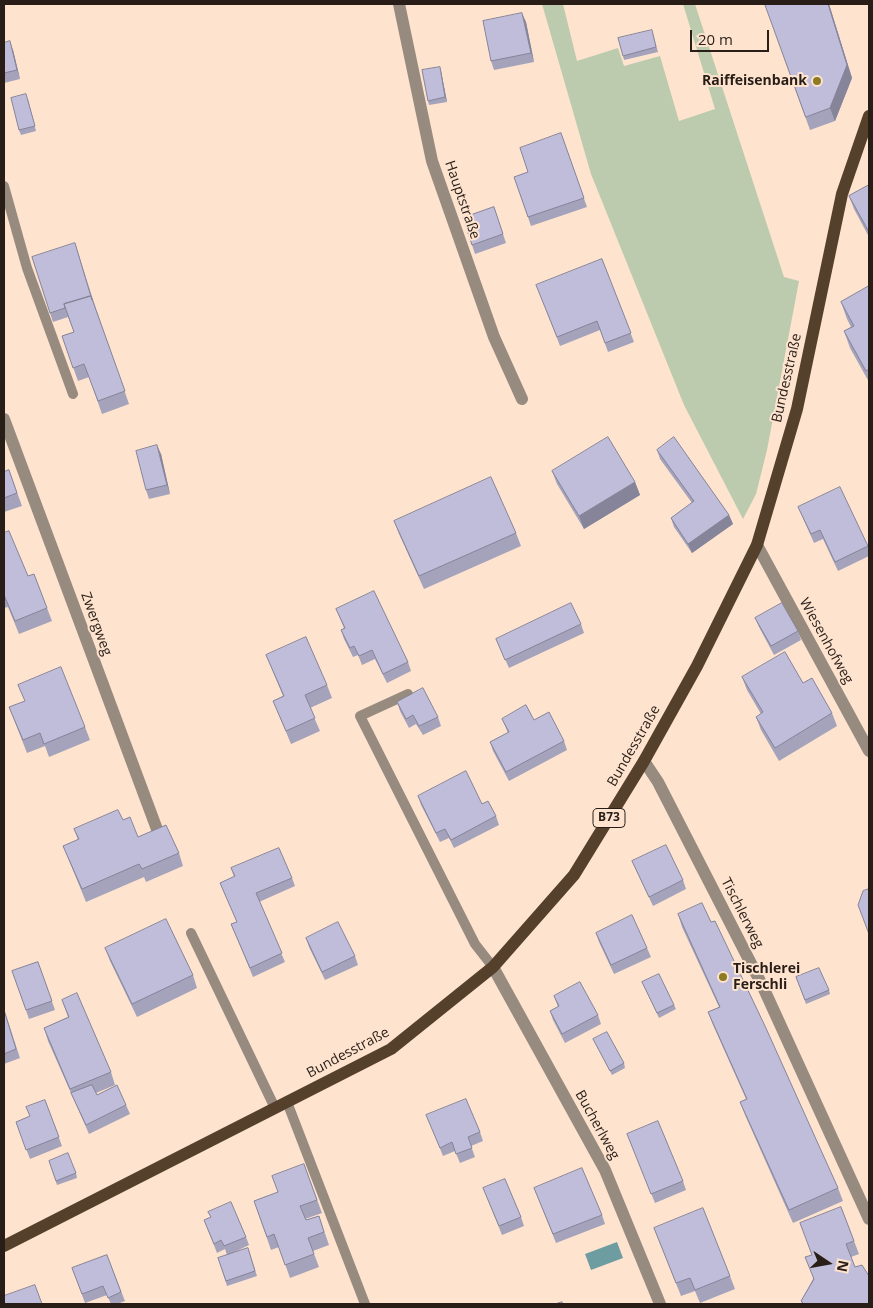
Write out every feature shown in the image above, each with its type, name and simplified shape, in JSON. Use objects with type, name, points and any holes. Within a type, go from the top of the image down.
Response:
[{"type":"main road","name":"Bundesstraße","points":[[4,1246],[391,1049],[493,967],[574,876],[644,761],[696,666],[756,545],[797,409],[842,194],[869,116]]},
{"type":"street","name":"Hauptstraße","points":[[399,4],[432,161],[494,337],[522,399]]},
{"type":"street","name":"Zwergweg","points":[[4,419],[161,840]]},
{"type":"street","name":"Wiesenhofweg","points":[[756,545],[869,751]]},
{"type":"street","name":"Tischlerweg","points":[[644,761],[658,782],[763,987],[869,1219]]},
{"type":"street","name":"Bucherlweg","points":[[493,967],[605,1170],[660,1304]]},
{"type":"lane","points":[[4,186],[27,268],[73,394]]},
{"type":"lane","points":[[408,694],[360,716],[475,944],[493,967]]},
{"type":"lane","points":[[191,933],[275,1108]]},
{"type":"lane","points":[[287,1102],[365,1304]]},
{"type":"green space","points":[[542,4],[563,4],[577,61],[618,48],[624,66],[660,56],[679,121],[715,109],[683,4],[695,4],[784,277],[799,281],[767,450],[756,494],[743,519],[684,405],[591,174]]},
{"type":"water","points":[[617,1242],[623,1258],[591,1270],[585,1254]]},
{"type":"building","points":[[765,4],[828,4],[847,65],[830,108],[806,117]]},
{"type":"building","points":[[522,13],[531,53],[491,61],[483,21]]},
{"type":"building","points":[[652,30],[656,47],[623,56],[618,38]]},
{"type":"building","points":[[10,41],[17,70],[4,73],[4,43]]},
{"type":"building","points":[[440,67],[445,97],[428,101],[422,70]]},
{"type":"building","points":[[26,94],[35,126],[19,130],[11,98]]},
{"type":"building","points":[[561,133],[584,198],[528,217],[514,177],[528,172],[520,148]]},
{"type":"building","points":[[869,185],[869,232],[849,196]]},
{"type":"building","points":[[494,207],[503,234],[472,245],[463,218]]},
{"type":"building","points":[[75,243],[91,296],[64,304],[65,308],[50,313],[32,257]]},
{"type":"building","points":[[602,259],[631,333],[605,343],[597,321],[557,337],[536,285]]},
{"type":"building","points":[[869,286],[869,369],[866,371],[844,331],[854,326],[841,302]]},
{"type":"building","points":[[91,296],[125,391],[98,401],[84,364],[73,368],[62,336],[74,332],[64,304]]},
{"type":"building","points":[[608,437],[635,482],[579,516],[552,471]]},
{"type":"building","points":[[674,437],[729,515],[688,544],[671,518],[694,501],[657,450]]},
{"type":"building","points":[[157,445],[167,485],[146,490],[136,451]]},
{"type":"building","points":[[9,470],[17,493],[4,498],[4,472]]},
{"type":"building","points":[[491,477],[516,533],[419,576],[394,521]]},
{"type":"building","points":[[840,487],[868,546],[835,562],[820,530],[811,534],[798,507]]},
{"type":"building","points":[[9,531],[28,576],[34,574],[47,608],[15,621],[4,595],[4,533]]},
{"type":"building","points":[[374,591],[408,662],[383,674],[372,650],[359,656],[354,646],[350,648],[341,630],[345,628],[336,609]]},
{"type":"building","points":[[571,603],[581,624],[505,660],[496,639]]},
{"type":"building","points":[[782,603],[798,631],[771,646],[755,618]]},
{"type":"building","points":[[306,637],[327,685],[305,695],[315,718],[286,731],[273,701],[284,696],[266,655]]},
{"type":"building","points":[[785,652],[803,683],[812,678],[832,713],[775,748],[756,717],[763,712],[742,677]]},
{"type":"building","points":[[61,667],[85,727],[44,744],[40,733],[23,740],[9,707],[25,701],[18,685]]},
{"type":"building","points":[[423,688],[438,717],[419,726],[413,715],[406,719],[397,702]]},
{"type":"building","points":[[526,705],[534,720],[549,712],[564,741],[506,772],[490,742],[509,732],[502,719]]},
{"type":"building","points":[[466,771],[482,804],[488,801],[496,816],[451,840],[445,829],[436,833],[418,796]]},
{"type":"building","points":[[118,810],[123,820],[130,817],[138,837],[166,825],[179,853],[142,869],[139,864],[82,889],[63,846],[79,839],[74,829]]},
{"type":"building","points":[[666,845],[683,880],[649,897],[632,861]]},
{"type":"building","points":[[279,848],[292,878],[256,893],[282,953],[250,968],[231,924],[237,922],[220,883],[235,876],[231,868]]},
{"type":"building","points":[[869,889],[869,934],[858,905],[863,891]]},
{"type":"building","points":[[702,903],[711,922],[715,921],[838,1188],[789,1210],[740,1102],[747,1099],[708,1012],[720,1007],[678,914]]},
{"type":"building","points":[[632,915],[647,948],[611,965],[596,933]]},
{"type":"building","points":[[166,919],[193,975],[132,1004],[105,948]]},
{"type":"building","points":[[338,922],[355,956],[322,972],[306,938]]},
{"type":"building","points":[[38,962],[52,1001],[26,1010],[12,971]]},
{"type":"building","points":[[819,968],[829,990],[805,1000],[796,977]]},
{"type":"building","points":[[659,974],[674,1005],[657,1013],[642,982]]},
{"type":"building","points":[[580,982],[598,1015],[562,1034],[550,1011],[559,1006],[554,996]]},
{"type":"building","points":[[77,993],[111,1072],[70,1089],[44,1028],[69,1017],[62,1000]]},
{"type":"building","points":[[4,1010],[16,1049],[4,1054]]},
{"type":"building","points":[[607,1032],[624,1063],[610,1071],[593,1039]]},
{"type":"building","points":[[92,1085],[97,1095],[117,1085],[126,1105],[86,1125],[71,1093]]},
{"type":"building","points":[[466,1099],[480,1132],[468,1137],[472,1148],[456,1154],[452,1142],[440,1148],[426,1115]]},
{"type":"building","points":[[45,1100],[59,1137],[26,1150],[16,1122],[30,1116],[26,1107]]},
{"type":"building","points":[[658,1121],[683,1181],[651,1194],[627,1134]]},
{"type":"building","points":[[68,1153],[76,1173],[56,1181],[49,1161]]},
{"type":"building","points":[[304,1164],[317,1200],[300,1206],[306,1220],[319,1216],[324,1232],[308,1238],[314,1254],[285,1265],[274,1234],[267,1237],[254,1201],[278,1192],[272,1176]]},
{"type":"building","points":[[582,1168],[602,1215],[553,1234],[534,1188]]},
{"type":"building","points":[[505,1179],[521,1217],[499,1226],[483,1188]]},
{"type":"building","points":[[231,1202],[246,1237],[224,1246],[221,1240],[214,1244],[204,1220],[211,1217],[208,1212]]},
{"type":"building","points":[[841,1207],[854,1241],[846,1244],[855,1267],[862,1265],[869,1276],[869,1304],[804,1304],[801,1301],[814,1279],[805,1257],[812,1255],[800,1223]]},
{"type":"building","points":[[703,1208],[730,1276],[695,1290],[690,1278],[676,1283],[654,1228]]},
{"type":"building","points":[[248,1248],[255,1271],[226,1281],[218,1258]]},
{"type":"building","points":[[107,1255],[121,1292],[108,1298],[103,1286],[82,1294],[72,1268]]},
{"type":"building","points":[[35,1285],[42,1304],[4,1304],[4,1296]]},
{"type":"place","name":"Raiffeisenbank","points":[[817,81]]},
{"type":"place","name":"Tischlerei Ferschli","points":[[723,977]]}]
